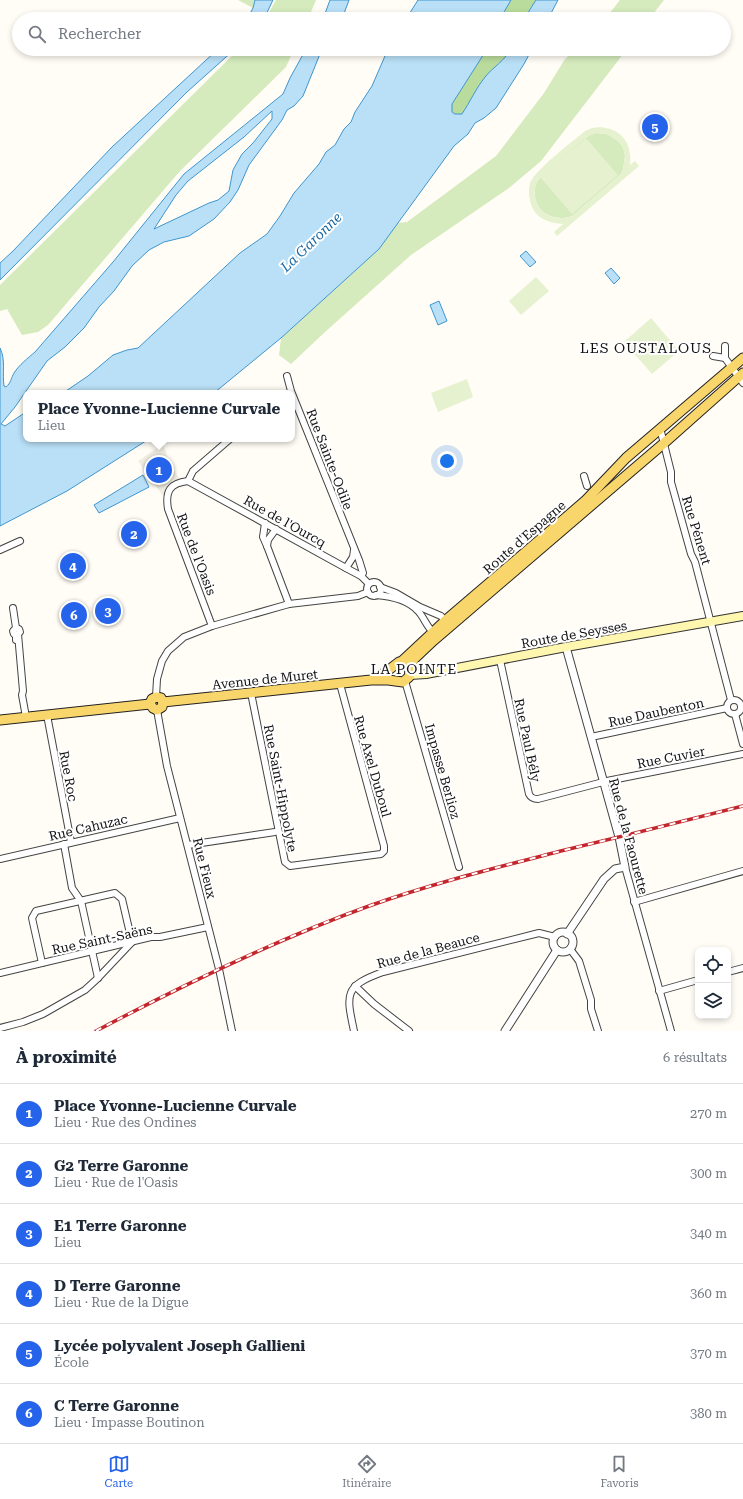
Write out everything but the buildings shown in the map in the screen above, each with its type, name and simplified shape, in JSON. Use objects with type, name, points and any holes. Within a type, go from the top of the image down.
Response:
[{"type":"main road","name":"Route d'Espagne","points":[[401,662],[436,634],[585,501],[626,458],[743,358]]},
{"type":"main road","name":"Route d'Espagne","points":[[447,624],[742,377]]},
{"type":"main road","name":"Route de Seysses","points":[[408,675],[426,674],[566,647],[743,616]]},
{"type":"main road","name":"Route d'Espagne","points":[[408,675],[414,659],[436,634]]},
{"type":"main road","points":[[401,662],[404,663],[408,675],[400,682],[394,680],[391,674],[392,667],[396,663],[401,662]]},
{"type":"main road","name":"Avenue de Muret","points":[[371,680],[392,667]]},
{"type":"main road","name":"Avenue de Muret","points":[[0,720],[26,713],[47,715],[371,680],[394,680]]},
{"type":"street","points":[[725,346],[725,358],[742,377]]},
{"type":"street","points":[[713,356],[725,358]]},
{"type":"street","name":"Rue Sainte-Odile","points":[[287,376],[289,390]]},
{"type":"street","name":"Rue Sainte-Odile","points":[[295,407],[363,572],[361,576]]},
{"type":"street","points":[[660,428],[663,444]]},
{"type":"street","points":[[188,481],[193,471],[227,442]]},
{"type":"street","name":"Rue Pénent","points":[[663,444],[671,472],[673,489],[691,554],[696,562],[731,700]]},
{"type":"street","points":[[584,476],[587,486]]},
{"type":"street","name":"Rue de l'Oasis","points":[[188,481],[179,482],[170,490],[166,497],[168,509],[212,626]]},
{"type":"street","name":"Rue de l'Ourcq","points":[[188,481],[361,576],[369,584]]},
{"type":"street","points":[[265,523],[263,537],[289,604]]},
{"type":"street","points":[[267,546],[268,540],[276,529]]},
{"type":"street","points":[[0,550],[20,541]]},
{"type":"street","points":[[346,568],[353,557],[354,550]]},
{"type":"street","points":[[436,634],[418,611],[410,605],[395,599],[376,595],[372,596],[367,589],[369,584],[375,583],[420,607],[441,616],[447,624]]},
{"type":"street","points":[[376,595],[380,591],[380,587]]},
{"type":"street","name":"Rue Fieux","points":[[232,1031],[220,974],[167,766],[157,703],[157,679],[162,661],[168,651],[184,637],[212,626],[289,604],[358,596],[368,592]]},
{"type":"street","points":[[13,608],[16,628],[20,629],[18,634],[23,691],[27,704],[26,713]]},
{"type":"street","name":"Rue de la Faourette","points":[[566,647],[619,837],[634,902],[670,1031]]},
{"type":"street","name":"Rue Paul Bély","points":[[500,660],[529,794],[531,797],[538,799],[603,782]]},
{"type":"street","name":"Impasse Berlioz","points":[[408,675],[459,867]]},
{"type":"street","name":"Rue Axel Duboul","points":[[340,684],[384,846],[384,851],[381,854]]},
{"type":"street","name":"Rue Saint-Hippolyte","points":[[251,693],[285,862],[290,866],[381,854]]},
{"type":"street","points":[[731,700],[738,700],[742,706],[740,711],[735,714],[728,711],[727,708],[728,703],[731,700]]},
{"type":"street","name":"Rue Daubenton","points":[[591,737],[727,708]]},
{"type":"street","points":[[735,714],[743,744]]},
{"type":"street","name":"Rue Roc","points":[[47,715],[71,842]]},
{"type":"street","name":"Rue Cuvier","points":[[603,782],[743,754]]},
{"type":"street","name":"Rue Cahuzac","points":[[0,859],[180,818]]},
{"type":"street","points":[[188,845],[275,832]]},
{"type":"street","points":[[64,844],[72,888],[81,901],[98,978]]},
{"type":"street","points":[[567,934],[604,879],[615,869],[625,867]]},
{"type":"street","points":[[634,902],[743,871]]},
{"type":"street","points":[[0,1028],[23,1022],[43,1014],[85,990],[132,942],[122,899],[119,895],[115,893],[36,911],[32,918],[42,963]]},
{"type":"street","name":"Rue Saint-Saëns","points":[[0,972],[151,937],[160,937],[208,927]]},
{"type":"street","points":[[562,932],[567,934],[572,941],[570,949],[562,952],[557,950],[554,945],[554,937],[562,932]]},
{"type":"street","name":"Rue de la Beauce","points":[[355,986],[365,979],[383,972],[539,933],[554,937]]},
{"type":"street","points":[[570,949],[579,961],[591,1000],[591,1009],[598,1031]]},
{"type":"street","points":[[505,1031],[557,950]]},
{"type":"street","points":[[731,971],[743,968]]},
{"type":"street","points":[[659,991],[695,981]]},
{"type":"street","points":[[354,1031],[348,1005],[349,996],[355,986],[374,1004],[409,1031]]},
{"type":"green space","points":[[238,0],[255,0],[253,8]]},
{"type":"green space","points":[[276,0],[316,0],[311,12],[269,12]]},
{"type":"green space","points":[[511,0],[536,0],[528,12],[504,12]]},
{"type":"green space","points":[[620,0],[664,0],[655,12],[611,12]]},
{"type":"green space","points":[[232,56],[291,56],[286,67],[180,171],[48,325],[38,332],[22,335],[7,309],[0,311],[0,285]]},
{"type":"green space","points":[[483,56],[506,56],[488,73],[462,114],[455,114],[452,112],[452,104]]},
{"type":"green space","points":[[568,56],[622,56],[541,161],[509,188],[411,255],[291,364],[279,355],[281,338],[379,249],[397,223],[407,222],[496,156],[544,93]]},
{"type":"green space","points":[[600,127],[611,129],[622,136],[628,144],[630,165],[635,161],[639,166],[557,236],[554,232],[563,224],[545,220],[538,215],[532,207],[529,189],[530,183],[539,171],[555,156],[585,131]],"holes":[[[596,133],[607,134],[618,141],[623,147],[625,156],[621,174],[572,216],[563,218],[546,214],[540,209],[536,202],[536,186],[540,177],[572,214],[618,175],[586,138],[557,162],[586,137]]]},
{"type":"green space","points":[[596,133],[607,134],[618,141],[623,147],[625,156],[621,174],[572,216],[556,218],[543,212],[536,200],[536,184],[551,166],[568,151],[589,135]]},
{"type":"green space","points":[[536,277],[549,291],[521,315],[509,301]]},
{"type":"green space","points":[[651,318],[679,351],[652,374],[624,342]]},
{"type":"green space","points":[[467,379],[473,397],[438,412],[431,393]]},
{"type":"shaded area","points":[[163,444],[169,462],[179,478],[167,488],[163,496],[138,461]]},
{"type":"water","points":[[255,0],[273,0],[267,12],[251,12]]},
{"type":"water","points":[[330,0],[349,0],[345,12],[326,12]]},
{"type":"water","points":[[418,0],[511,0],[504,12],[410,12]]},
{"type":"water","points":[[536,0],[558,0],[552,12],[528,12]]},
{"type":"water","points":[[210,56],[227,56],[187,92],[0,280],[0,263],[112,147]]},
{"type":"water","points":[[302,56],[319,56],[303,96],[294,106],[287,110],[282,120],[249,165],[238,190],[230,202],[214,219],[189,236],[164,242],[149,250],[132,266],[84,328],[65,347],[47,361],[27,390],[23,390],[23,396],[1,424],[5,426],[23,414],[23,442],[144,442],[67,491],[0,526],[0,348],[3,362],[4,386],[6,387],[18,367],[35,352],[113,262],[184,174],[283,94]],"holes":[[[272,111],[272,119],[242,154],[233,170],[229,191],[218,200],[154,229],[176,195],[188,181],[244,137]]]},
{"type":"water","name":"La Garonne","points":[[385,56],[483,56],[452,104],[452,112],[455,114],[462,114],[488,73],[506,56],[528,56],[496,108],[475,123],[468,134],[454,146],[379,249],[281,338],[218,390],[67,390],[88,376],[113,355],[138,348],[240,253],[267,234],[294,193],[319,164],[326,152],[335,145],[344,129],[351,122],[355,112],[372,86]]},
{"type":"water","points":[[526,251],[536,262],[530,267],[520,256]]},
{"type":"water","points":[[611,268],[620,278],[614,284],[605,273]]},
{"type":"water","points":[[439,301],[447,321],[438,325],[430,305]]},
{"type":"water","points":[[143,475],[149,487],[99,513],[94,505]]},
{"type":"railway","points":[[96,1031],[163,996],[265,948],[369,906],[417,890],[491,869],[743,806]]},
{"type":"place","name":"Lycée polyvalent Joseph Gallieni","points":[[655,127]]},
{"type":"place","name":"Place Yvonne-Lucienne Curvale","points":[[159,470]]},
{"type":"place","name":"G2 Terre Garonne","points":[[134,534]]},
{"type":"place","name":"D Terre Garonne","points":[[73,566]]},
{"type":"place","name":"E1 Terre Garonne","points":[[108,611]]},
{"type":"place","name":"C Terre Garonne","points":[[74,615]]},
{"type":"district","name":"LES OUSTALOUS","points":[[646,348]]},
{"type":"district","name":"LA POINTE","points":[[414,669]]}]
